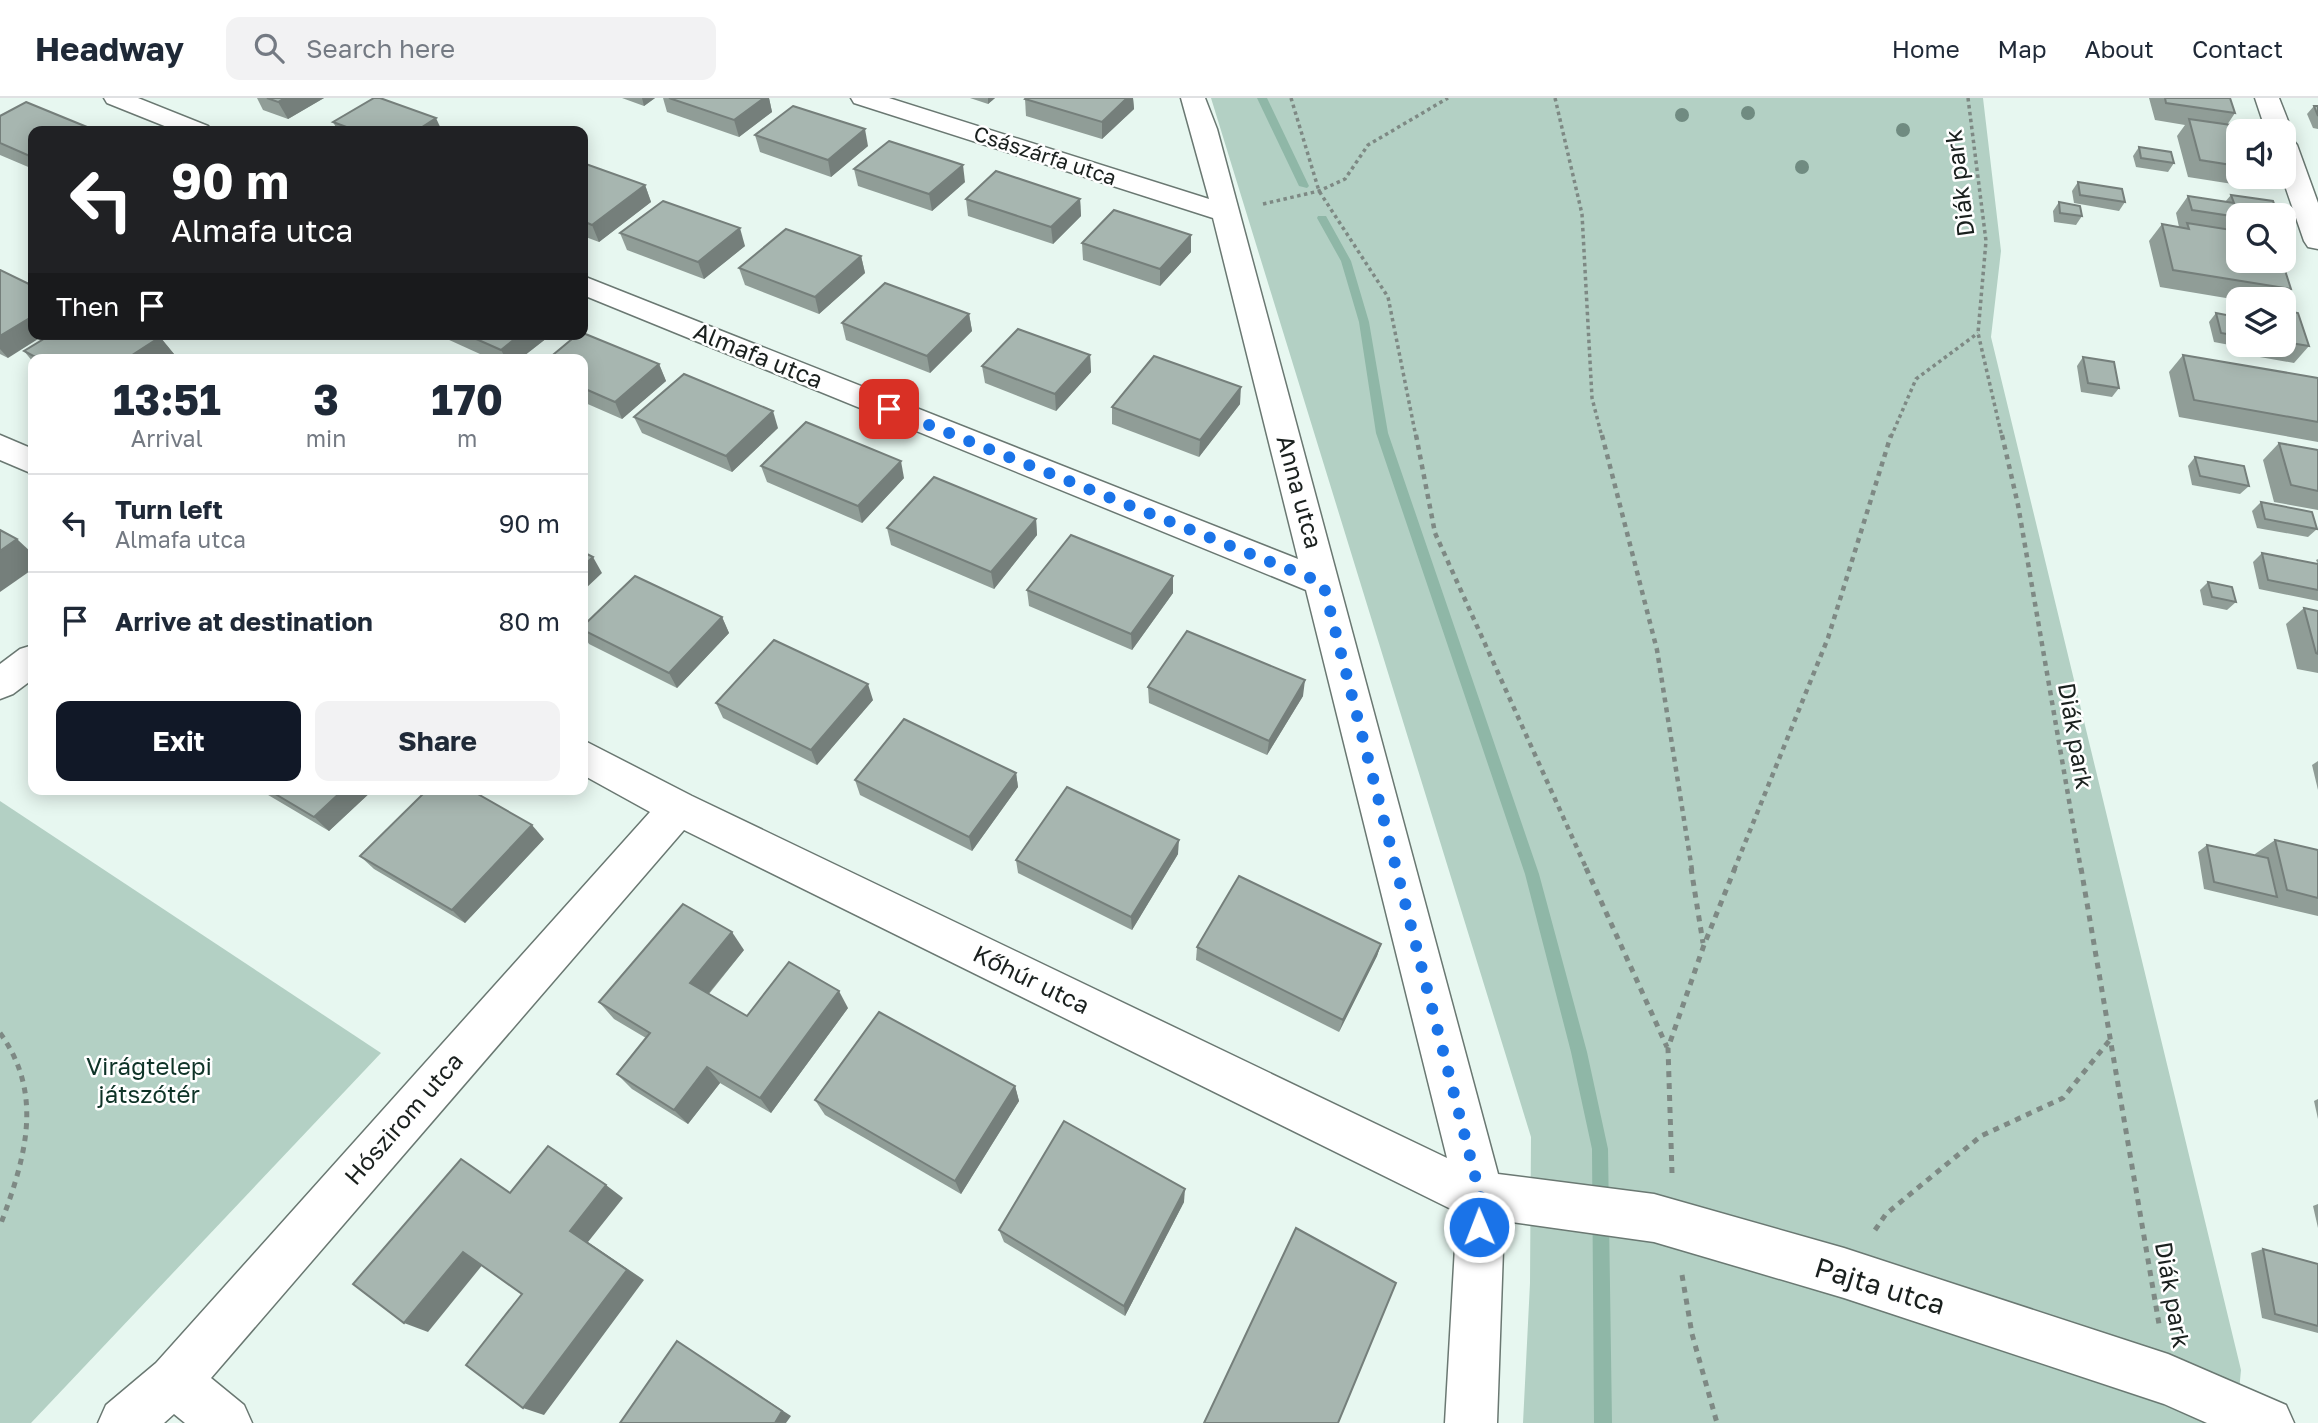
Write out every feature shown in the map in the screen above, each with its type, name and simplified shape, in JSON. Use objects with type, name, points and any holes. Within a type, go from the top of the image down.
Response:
[{"type":"street","points":[[116,98],[186,126]]},
{"type":"street","name":"Császárfa utca","points":[[863,98],[1226,213]]},
{"type":"street","name":"Anna utca","points":[[1193,98],[1491,1198],[1471,1423]]},
{"type":"street","points":[[2267,98],[2275,119]]},
{"type":"street","points":[[2296,179],[2318,241]]},
{"type":"street","name":"Almafa utca","points":[[588,287],[1323,583]]},
{"type":"street","points":[[0,446],[28,460]]},
{"type":"street","points":[[0,684],[28,663]]},
{"type":"street","name":"Kőhúr utca","points":[[588,759],[678,808],[1491,1198]]},
{"type":"street","name":"Hószirom utca","points":[[124,1423],[174,1381],[678,808]]},
{"type":"street","name":"Pajta utca","points":[[1491,1198],[1664,1222],[1844,1273],[2168,1380],[2268,1423]]},
{"type":"street","points":[[174,1381],[226,1423]]},
{"type":"path","points":[[1291,98],[1319,191],[1388,297],[1436,533],[1668,1048]]},
{"type":"path","points":[[1226,213],[1319,191],[1345,178],[1368,145],[1448,98]]},
{"type":"path","points":[[1555,98],[1583,214],[1592,398],[1657,650],[1704,945]]},
{"type":"path","name":"Diák park","points":[[1968,98],[1986,241],[1978,333],[2018,505],[2168,1380]]},
{"type":"path","points":[[1717,1423],[1664,1222],[1668,1048],[1704,945],[1828,638],[1896,420],[1916,379],[1978,333]]},
{"type":"path","points":[[0,1033],[14,1048],[27,1096],[26,1148],[0,1226]]},
{"type":"path","points":[[1844,1273],[1886,1214],[1981,1136],[2063,1098],[2110,1040]]},
{"type":"green space","points":[[1211,98],[1983,98],[2001,251],[1991,337],[2241,1370],[2236,1423],[1523,1423],[1530,1283],[1531,1137]]},
{"type":"green space","name":"Virágtelepi játszótér","points":[[0,801],[381,1053],[31,1423],[0,1423]]},
{"type":"building","points":[[267,98],[285,98],[278,102]]},
{"type":"building","points":[[374,98],[436,118],[424,126],[344,126],[333,122]]},
{"type":"building","points":[[669,98],[764,98],[734,120]]},
{"type":"building","points":[[1026,98],[1127,98],[1102,122]]},
{"type":"building","points":[[2165,98],[2230,98],[2235,113],[2166,103]]},
{"type":"building","points":[[26,102],[85,126],[28,126],[28,155],[0,143],[0,116]]},
{"type":"building","points":[[793,106],[865,129],[828,160],[755,135]]},
{"type":"building","points":[[2189,119],[2226,124],[2226,164],[2200,160]]},
{"type":"building","points":[[889,141],[963,165],[929,194],[854,169]]},
{"type":"building","points":[[2139,147],[2171,152],[2174,163],[2141,158]]},
{"type":"building","points":[[588,165],[645,185],[592,225],[588,223]]},
{"type":"building","points":[[996,171],[1080,199],[1051,227],[966,199]]},
{"type":"building","points":[[2078,182],[2122,189],[2125,202],[2080,195]]},
{"type":"building","points":[[2231,195],[2274,203],[2234,203]]},
{"type":"building","points":[[2188,196],[2234,203],[2226,203],[2226,215],[2192,210]]},
{"type":"building","points":[[663,201],[740,228],[698,262],[620,233]]},
{"type":"building","points":[[2059,202],[2080,206],[2082,216],[2060,213]]},
{"type":"building","points":[[1114,210],[1191,235],[1160,269],[1082,243]]},
{"type":"building","points":[[2187,223],[2226,229],[2226,273],[2286,273],[2290,287],[2173,270],[2162,224],[2189,229]]},
{"type":"building","points":[[786,229],[861,256],[815,297],[739,268]]},
{"type":"building","points":[[0,270],[28,284],[28,319],[0,336]]},
{"type":"building","points":[[885,283],[969,314],[927,356],[842,323]]},
{"type":"building","points":[[2216,313],[2226,315],[2226,334],[2221,333]]},
{"type":"building","points":[[2296,313],[2298,313],[2309,346],[2296,344]]},
{"type":"building","points":[[1018,329],[1090,355],[1055,394],[982,366]]},
{"type":"building","points":[[588,335],[659,364],[615,402],[588,390],[588,354],[554,354],[571,340],[588,340]]},
{"type":"building","points":[[42,340],[155,340],[134,354],[30,354],[24,351]]},
{"type":"building","points":[[478,340],[514,340],[501,350]]},
{"type":"building","points":[[2183,355],[2318,378],[2318,422],[2194,400]]},
{"type":"building","points":[[1154,356],[1241,387],[1200,440],[1112,407]]},
{"type":"building","points":[[2083,357],[2114,362],[2119,388],[2088,383]]},
{"type":"building","points":[[684,374],[773,411],[726,456],[634,417]]},
{"type":"building","points":[[806,422],[901,461],[858,506],[761,466]]},
{"type":"building","points":[[2279,443],[2318,450],[2318,491],[2291,485]]},
{"type":"building","points":[[2195,457],[2244,466],[2249,486],[2200,476]]},
{"type":"building","points":[[934,477],[1036,519],[991,572],[887,528]]},
{"type":"building","points":[[2261,502],[2312,512],[2317,529],[2265,519]]},
{"type":"building","points":[[0,530],[17,539],[0,551]]},
{"type":"building","points":[[1071,535],[1173,576],[1131,634],[1027,590]]},
{"type":"building","points":[[2262,553],[2318,564],[2318,590],[2268,580]]},
{"type":"building","points":[[635,576],[722,617],[669,673],[588,632],[588,621]]},
{"type":"building","points":[[2208,582],[2232,587],[2236,602],[2212,597]]},
{"type":"building","points":[[2304,608],[2318,611],[2318,654],[2316,653]]},
{"type":"building","points":[[1187,631],[1305,680],[1269,741],[1148,687]]},
{"type":"building","points":[[774,640],[868,684],[811,750],[716,703]]},
{"type":"building","points":[[904,719],[1016,773],[969,837],[855,780]]},
{"type":"building","points":[[1067,787],[1179,840],[1131,917],[1016,860]]},
{"type":"building","points":[[277,795],[338,795],[314,817]]},
{"type":"building","points":[[422,795],[480,795],[532,825],[452,910],[360,856]]},
{"type":"building","points":[[2275,840],[2318,850],[2318,898],[2287,890]]},
{"type":"building","points":[[2207,845],[2268,858],[2277,897],[2214,882]]},
{"type":"building","points":[[1239,876],[1381,944],[1343,1020],[1197,947]]},
{"type":"building","points":[[683,904],[732,932],[690,983],[747,1016],[789,962],[839,991],[760,1098],[707,1067],[674,1110],[617,1074],[650,1033],[599,1002]]},
{"type":"building","points":[[879,1012],[1015,1086],[955,1181],[815,1100]]},
{"type":"building","points":[[1064,1121],[1185,1189],[1124,1306],[999,1230]]},
{"type":"building","points":[[548,1146],[606,1185],[570,1231],[627,1270],[523,1408],[466,1365],[522,1294],[463,1252],[404,1323],[353,1284],[461,1159],[510,1193]]},
{"type":"building","points":[[1296,1228],[1396,1283],[1338,1423],[1204,1423]]},
{"type":"building","points":[[2263,1249],[2318,1264],[2318,1326],[2275,1314]]},
{"type":"building","points":[[677,1341],[782,1411],[775,1423],[620,1423]]},
{"type":"waterway","points":[[1262,98],[1304,186]]},
{"type":"waterway","points":[[1322,218],[1346,261],[1364,322],[1382,433],[1532,874],[1579,1052],[1600,1149],[1603,1423]]},
{"type":"route","points":[[889,409],[1323,583],[1481,1199],[1479,1227]]}]
